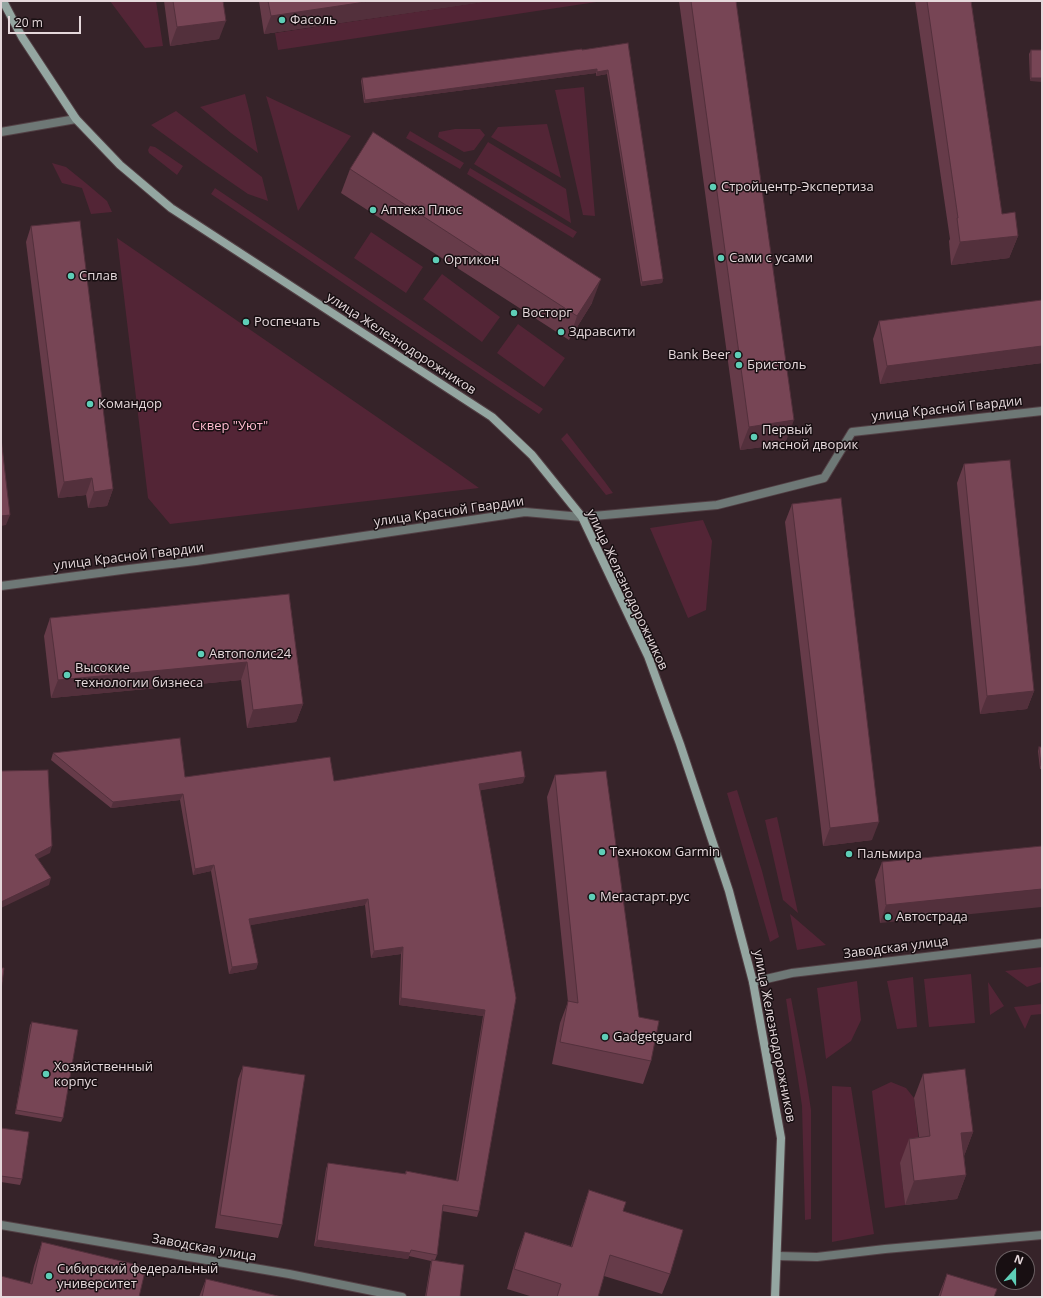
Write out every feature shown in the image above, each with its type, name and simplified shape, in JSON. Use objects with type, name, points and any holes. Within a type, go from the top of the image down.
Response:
[{"type":"street","name":"улица Железнодорожников","points":[[3,1],[22,37],[76,119],[120,166],[172,208],[492,417],[532,455],[582,516],[648,656],[680,744],[729,891],[753,982],[781,1138],[775,1297]]},
{"type":"street","points":[[1,132],[76,119]]},
{"type":"street","name":"улица Красной Гвардии","points":[[1,586],[114,570],[196,561],[525,512],[582,516],[717,505],[824,478],[852,432],[1042,411]]},
{"type":"street","name":"Заводская улица","points":[[753,982],[792,973],[1042,942]]},
{"type":"street","name":"Заводская улица","points":[[1,1224],[289,1274],[402,1297]]},
{"type":"street","points":[[777,1256],[817,1258],[885,1249],[1042,1235]]},
{"type":"green space","points":[[110,1],[156,1],[163,46],[145,48]]},
{"type":"green space","points":[[489,1],[603,1],[278,50],[275,33]]},
{"type":"green space","points":[[584,87],[595,216],[583,215],[555,90]]},
{"type":"green space","points":[[245,94],[250,114],[258,153],[200,107]]},
{"type":"green space","points":[[266,96],[351,136],[298,211],[273,120]]},
{"type":"green space","points":[[176,111],[262,177],[268,201],[248,194],[151,125]]},
{"type":"green space","points":[[547,124],[561,178],[491,137],[498,127]]},
{"type":"green space","points":[[455,129],[480,129],[485,135],[474,150],[464,152],[438,137],[439,132]]},
{"type":"green space","points":[[410,131],[464,163],[460,169],[406,138]]},
{"type":"green space","points":[[488,142],[566,189],[571,223],[474,164]]},
{"type":"green space","points":[[150,146],[155,147],[183,166],[177,175],[149,153],[148,150]]},
{"type":"green space","points":[[52,163],[66,167],[87,184],[107,201],[112,212],[91,214],[82,188],[62,183]]},
{"type":"green space","points":[[470,168],[577,232],[573,238],[467,174]]},
{"type":"green space","points":[[215,188],[543,409],[539,414],[211,194]]},
{"type":"green space","points":[[371,232],[423,267],[406,293],[354,258]]},
{"type":"green space","name":"Сквер \"Уют\"","points":[[117,238],[479,488],[170,524],[148,498]]},
{"type":"green space","points":[[442,274],[500,317],[482,342],[423,299]]},
{"type":"green space","points":[[518,324],[565,358],[544,387],[497,353]]},
{"type":"green space","points":[[567,433],[613,493],[606,495],[561,439]]},
{"type":"green space","points":[[703,520],[712,541],[706,610],[688,618],[650,528]]},
{"type":"green space","points":[[737,790],[762,871],[779,937],[770,942],[727,793]]},
{"type":"green space","points":[[777,817],[798,913],[783,900],[765,820]]},
{"type":"green space","points":[[790,914],[826,945],[797,950]]},
{"type":"green space","points":[[1042,967],[1042,982],[1027,987],[1005,971]]},
{"type":"green space","points":[[971,974],[975,1023],[929,1027],[924,979]]},
{"type":"green space","points":[[913,977],[917,1027],[897,1029],[887,981]]},
{"type":"green space","points":[[857,981],[861,1020],[851,1041],[826,1059],[817,988]]},
{"type":"green space","points":[[988,982],[1004,1006],[990,1015]]},
{"type":"green space","points":[[791,998],[811,1110],[811,1219],[805,1220],[802,1106],[786,999]]},
{"type":"green space","points":[[1042,1004],[1042,1014],[1031,1015],[1025,1029],[1014,1007]]},
{"type":"green space","points":[[891,1082],[906,1088],[914,1098],[921,1160],[900,1163],[905,1205],[885,1208],[872,1091]]},
{"type":"green space","points":[[832,1086],[851,1087],[874,1234],[832,1242]]},
{"type":"building","points":[[173,1],[223,1],[226,21],[177,27]]},
{"type":"building","points":[[268,1],[372,1],[271,16]]},
{"type":"building","points":[[691,1],[736,1],[794,420],[749,427]]},
{"type":"building","points":[[927,1],[971,1],[1002,214],[1015,212],[1018,236],[960,242],[958,218]]},
{"type":"building","points":[[628,43],[663,279],[642,282],[608,70],[597,72],[597,69],[365,100],[362,78]]},
{"type":"building","points":[[1031,50],[1042,50],[1042,78],[1031,78]]},
{"type":"building","points":[[373,132],[601,279],[577,316],[350,169]]},
{"type":"building","points":[[80,221],[113,489],[94,492],[92,478],[64,482],[31,226]]},
{"type":"building","points":[[1042,300],[1042,346],[887,366],[879,321]]},
{"type":"building","points":[[1,438],[10,515],[1,516]]},
{"type":"building","points":[[1010,460],[1034,691],[987,696],[964,464]]},
{"type":"building","points":[[841,498],[879,822],[830,828],[792,504]]},
{"type":"building","points":[[289,594],[303,704],[253,710],[247,662],[58,680],[50,618]]},
{"type":"building","points":[[180,738],[185,777],[330,757],[334,781],[521,751],[525,777],[479,784],[516,998],[479,1211],[443,1205],[437,1255],[411,1250],[410,1253],[317,1240],[328,1163],[406,1174],[406,1171],[458,1181],[485,1010],[401,998],[403,947],[374,951],[368,899],[249,919],[258,963],[232,967],[214,865],[195,869],[183,794],[113,802],[53,753]]},
{"type":"building","points":[[1039,747],[1042,747],[1042,766],[1041,766]]},
{"type":"building","points":[[48,770],[52,846],[35,855],[51,878],[1,902],[1,771]]},
{"type":"building","points":[[606,771],[639,1017],[659,1021],[651,1061],[560,1042],[568,1001],[578,1003],[555,775]]},
{"type":"building","points":[[1042,846],[1042,889],[886,905],[882,862]]},
{"type":"building","points":[[1,968],[4,968],[1,990]]},
{"type":"building","name":"Хозяйственный корпус","points":[[32,1022],[78,1030],[63,1118],[16,1110]]},
{"type":"building","points":[[243,1066],[305,1075],[282,1225],[220,1215]]},
{"type":"building","points":[[965,1069],[973,1132],[961,1133],[966,1175],[914,1181],[909,1139],[930,1136],[923,1074]]},
{"type":"building","points":[[1,1128],[29,1132],[22,1179],[1,1176]]},
{"type":"building","points":[[589,1190],[626,1202],[623,1211],[683,1230],[670,1274],[610,1255],[598,1297],[557,1297],[561,1284],[514,1269],[525,1232],[572,1247]]},
{"type":"building","points":[[42,1242],[146,1267],[139,1297],[1,1297],[1,1276],[32,1284]]},
{"type":"building","points":[[432,1260],[464,1265],[460,1297],[426,1297]]},
{"type":"building","points":[[947,1274],[997,1290],[994,1297],[940,1297]]},
{"type":"building","points":[[206,1279],[282,1297],[202,1297]]},
{"type":"place","name":"Фасоль","points":[[282,20]]},
{"type":"place","name":"Стройцентр-Экспертиза","points":[[713,187]]},
{"type":"place","name":"Аптека Плюс","points":[[373,210]]},
{"type":"place","name":"Сами с усами","points":[[721,258]]},
{"type":"place","name":"Ортикон","points":[[436,260]]},
{"type":"place","name":"Сплав","points":[[71,276]]},
{"type":"place","name":"Восторг","points":[[514,313]]},
{"type":"place","name":"Роспечать","points":[[246,322]]},
{"type":"place","name":"Здравсити","points":[[561,332]]},
{"type":"place","name":"Bank Beer","points":[[738,355]]},
{"type":"place","name":"Бристоль","points":[[739,365]]},
{"type":"place","name":"Командор","points":[[90,404]]},
{"type":"place","name":"Первый мясной дворик","points":[[754,437]]},
{"type":"place","name":"Автополис24","points":[[201,654]]},
{"type":"place","name":"Высокие технологии бизнеса","points":[[67,675]]},
{"type":"place","name":"Техноком Garmin","points":[[602,852]]},
{"type":"place","name":"Пальмира","points":[[849,854]]},
{"type":"place","name":"Мегастарт.рус","points":[[592,897]]},
{"type":"place","name":"Автострада","points":[[888,917]]},
{"type":"place","name":"Gadgetguard","points":[[605,1037]]},
{"type":"place","name":"Хозяйственный корпус","points":[[46,1074]]},
{"type":"place","name":"Сибирский федеральный университет","points":[[49,1276]]}]
